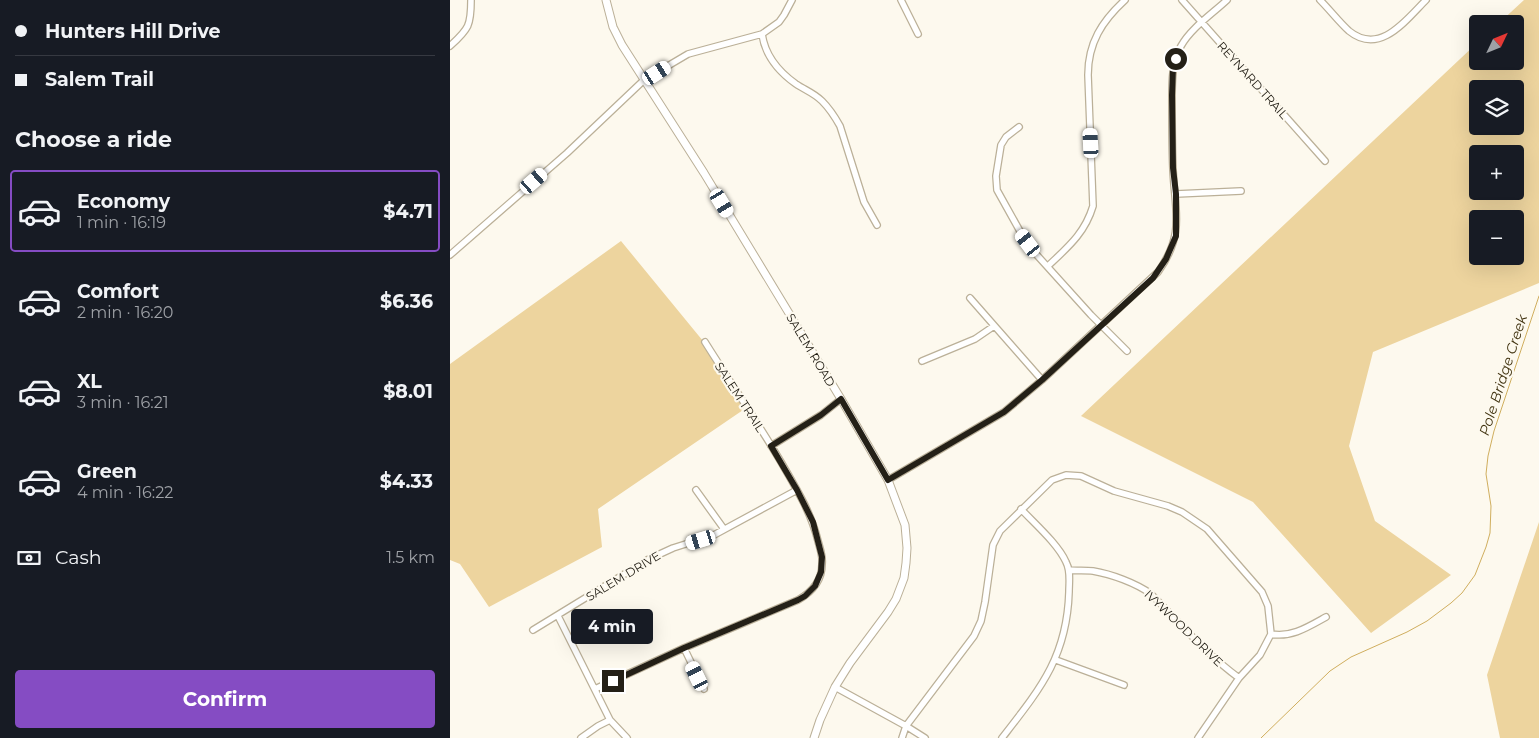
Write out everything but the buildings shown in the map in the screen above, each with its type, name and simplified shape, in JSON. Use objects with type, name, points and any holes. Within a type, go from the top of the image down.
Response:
[{"type":"street","points":[[450,46],[469,26],[472,0]]},
{"type":"street","name":"SALEM ROAD","points":[[606,0],[613,27],[622,46],[704,173],[841,399],[888,480],[905,525],[907,548],[904,578],[896,599],[835,687],[814,738]]},
{"type":"street","points":[[450,255],[567,153],[644,80],[688,54],[762,34],[779,22],[792,0]]},
{"type":"street","points":[[901,0],[918,34]]},
{"type":"street","points":[[1048,266],[1078,236],[1087,224],[1093,206],[1089,60],[1095,38],[1102,25],[1111,13],[1125,0]]},
{"type":"street","name":"REYNARD TRAIL","points":[[1182,0],[1325,161]]},
{"type":"street","points":[[888,480],[1004,412],[1042,380],[1153,278],[1166,259],[1176,236],[1176,194],[1173,168],[1173,69],[1181,46],[1193,31],[1227,0]]},
{"type":"street","points":[[1320,0],[1350,31],[1363,38],[1370,39],[1385,37],[1396,30],[1426,0]]},
{"type":"street","points":[[762,34],[763,43],[770,58],[780,70],[796,84],[822,100],[836,118],[864,202],[877,224]]},
{"type":"street","points":[[1019,127],[1006,137],[1001,145],[996,176],[997,190],[1021,234],[1036,253],[1101,326],[1127,351]]},
{"type":"street","points":[[1176,194],[1241,191]]},
{"type":"street","points":[[970,298],[1042,380]]},
{"type":"street","points":[[922,361],[975,339],[994,326]]},
{"type":"street","name":"SALEM TRAIL","points":[[595,689],[684,648],[798,600],[815,586],[821,572],[822,557],[813,522],[797,490],[705,342]]},
{"type":"street","points":[[771,446],[821,415],[841,399]]},
{"type":"street","points":[[902,738],[906,726],[974,636],[981,621],[985,602],[993,545],[1000,531],[1052,480],[1066,475],[1081,476],[1114,491],[1168,506],[1182,512],[1206,529],[1262,592],[1268,606],[1271,634],[1260,655],[1239,678],[1198,738]]},
{"type":"street","points":[[696,490],[724,529]]},
{"type":"street","name":"SALEM DRIVE","points":[[533,630],[649,559],[673,548],[714,535],[797,490]]},
{"type":"street","points":[[1002,738],[1039,689],[1056,660],[1064,634],[1068,605],[1069,570],[1066,562],[1056,546],[1022,509]]},
{"type":"street","name":"IVYWOOD DRIVE","points":[[1069,570],[1093,571],[1143,588],[1205,651],[1239,678]]},
{"type":"street","points":[[558,616],[610,720],[627,738]]},
{"type":"street","points":[[1271,634],[1282,636],[1303,630],[1326,617]]},
{"type":"street","points":[[684,648],[704,689]]},
{"type":"street","points":[[1056,660],[1124,685]]},
{"type":"street","points":[[835,687],[925,738]]},
{"type":"street","points":[[581,738],[610,720]]},
{"type":"shaded area","points":[[1524,0],[1539,0],[1539,283],[1373,352],[1349,446],[1375,521],[1451,575],[1371,633],[1253,502],[1081,416],[1469,51],[1469,70],[1524,70],[1524,15],[1508,15]]},
{"type":"shaded area","points":[[621,241],[703,341],[746,408],[598,509],[602,547],[489,607],[460,564],[450,560],[450,364]]},
{"type":"shaded area","points":[[1539,522],[1539,738],[1500,738],[1487,675]]},
{"type":"waterway","name":"Pole Bridge Creek","points":[[1261,738],[1330,671],[1351,657],[1427,621],[1462,593],[1475,575],[1490,533],[1491,506],[1486,474],[1488,456],[1494,431],[1539,296]]},
{"type":"route","points":[[613,681],[684,648],[798,600],[815,586],[821,572],[822,557],[813,522],[771,446],[821,415],[841,399],[888,480],[1004,412],[1042,380],[1153,278],[1166,259],[1176,236],[1172,95],[1173,69],[1176,59]]}]
